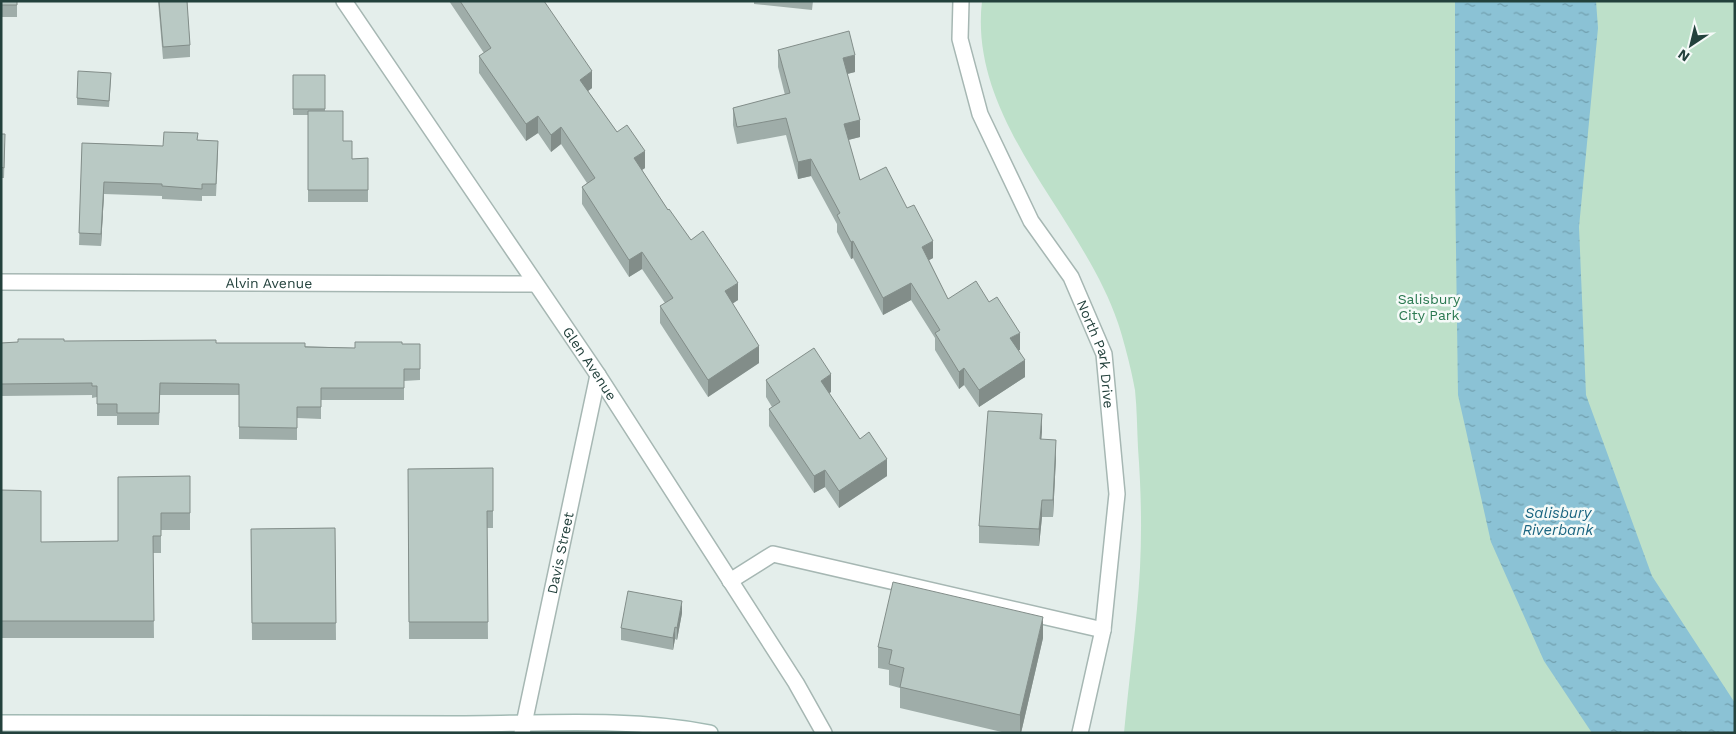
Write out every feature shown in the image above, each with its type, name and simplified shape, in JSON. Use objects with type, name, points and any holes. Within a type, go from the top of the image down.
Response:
[{"type":"street","name":"Glen Avenue","points":[[344,1],[598,375],[796,683],[824,733]]},
{"type":"street","name":"North Park Drive","points":[[961,1],[960,39],[980,114],[1032,221],[1071,277],[1104,354],[1117,494],[1103,630],[1080,733]]},
{"type":"street","name":"Alvin Avenue","points":[[1,282],[535,284]]},
{"type":"street","name":"Davis Street","points":[[523,728],[598,375]]},
{"type":"street","points":[[730,581],[773,554],[1103,630]]},
{"type":"street","points":[[1,723],[163,728],[523,728],[625,723],[685,728],[710,733]]},
{"type":"green space","name":"Salisbury City Park","points":[[982,1],[1735,1],[1735,733],[1124,733],[1141,553],[1134,383],[1118,323],[1101,283],[1009,128],[992,87],[982,45]]},
{"type":"water","name":"Salisbury Riverbank","points":[[1455,1],[1596,1],[1598,28],[1579,227],[1586,395],[1652,576],[1735,703],[1735,733],[1592,733],[1544,661],[1491,542],[1458,395]]},
{"type":"building","points":[[1,1],[17,1],[17,5],[1,5]]},
{"type":"building","points":[[159,1],[187,1],[190,45],[163,47]]},
{"type":"building","points":[[460,1],[544,1],[592,71],[580,80],[617,132],[627,125],[645,151],[634,158],[668,210],[691,240],[703,231],[738,283],[725,291],[759,346],[708,380],[660,306],[673,298],[642,252],[629,260],[582,187],[595,178],[561,127],[551,135],[538,116],[526,124],[479,56],[491,48]]},
{"type":"building","points":[[849,31],[855,55],[843,58],[860,120],[844,124],[860,180],[886,167],[907,208],[914,205],[933,241],[922,247],[948,299],[976,281],[989,302],[997,297],[1020,333],[1010,338],[1025,360],[979,390],[964,368],[959,372],[935,333],[940,330],[911,283],[883,298],[837,215],[840,213],[811,159],[798,162],[786,118],[737,127],[733,108],[790,93],[778,50]]},
{"type":"building","points":[[78,71],[111,73],[109,101],[77,98]]},
{"type":"building","points":[[293,75],[325,75],[325,109],[293,109]]},
{"type":"building","points":[[308,111],[343,111],[343,141],[352,141],[352,159],[368,158],[368,190],[308,190]]},
{"type":"building","points":[[164,132],[198,133],[197,140],[218,141],[216,184],[202,184],[202,189],[162,186],[162,184],[104,182],[101,234],[79,233],[82,143],[163,146]]},
{"type":"building","points":[[1,134],[5,134],[4,168],[1,167]]},
{"type":"building","points":[[18,339],[64,339],[64,341],[216,340],[216,343],[305,343],[305,347],[355,348],[355,342],[402,342],[402,344],[420,344],[420,369],[404,369],[404,388],[321,388],[321,407],[297,407],[297,428],[239,427],[239,384],[160,383],[159,413],[117,413],[117,404],[97,404],[97,386],[92,386],[92,383],[1,384],[1,343],[18,342]]},
{"type":"building","points":[[814,348],[831,374],[821,381],[860,439],[869,432],[887,459],[839,491],[825,470],[814,476],[769,409],[780,402],[766,380]]},
{"type":"building","points":[[988,411],[1042,414],[1040,439],[1056,440],[1053,500],[1042,500],[1039,529],[979,526]]},
{"type":"building","points":[[493,468],[493,511],[487,511],[488,622],[409,622],[408,469]]},
{"type":"building","points":[[190,476],[190,513],[161,513],[161,536],[153,536],[154,621],[1,621],[1,490],[41,491],[41,542],[118,541],[118,477]]},
{"type":"building","points":[[335,528],[336,623],[252,623],[251,529]]},
{"type":"building","points":[[893,582],[1043,617],[1020,715],[900,687],[904,668],[889,664],[892,650],[878,647]]},
{"type":"building","points":[[628,591],[682,601],[677,628],[675,627],[673,638],[621,628]]}]
